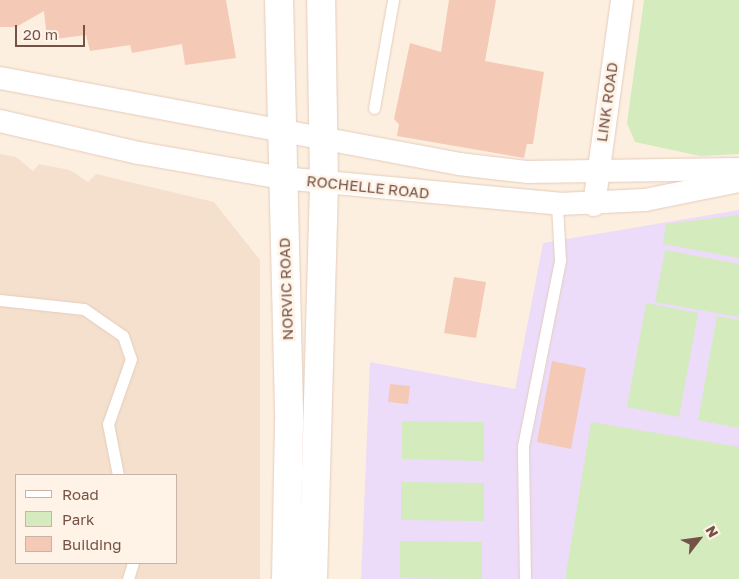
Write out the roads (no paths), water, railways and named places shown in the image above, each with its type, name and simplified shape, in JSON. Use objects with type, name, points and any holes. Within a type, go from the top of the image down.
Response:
[{"type":"street","name":"NORVIC ROAD","points":[[279,0],[279,129],[289,423],[286,579]]},
{"type":"street","points":[[313,579],[324,182],[321,0]]},
{"type":"street","name":"LINK ROAD","points":[[594,205],[622,0]]},
{"type":"street","points":[[0,78],[322,136],[459,164],[526,172],[739,169]]},
{"type":"street","name":"ROCHELLE ROAD","points":[[0,121],[138,153],[282,178],[557,204],[594,205],[703,191],[739,182]]},
{"type":"lane","points":[[374,108],[393,0]]},
{"type":"lane","points":[[525,579],[523,446],[560,260],[557,204]]},
{"type":"lane","points":[[0,300],[84,308],[108,322],[123,336],[131,359],[108,424],[118,474]]},
{"type":"lane","points":[[128,579],[133,564]]}]
